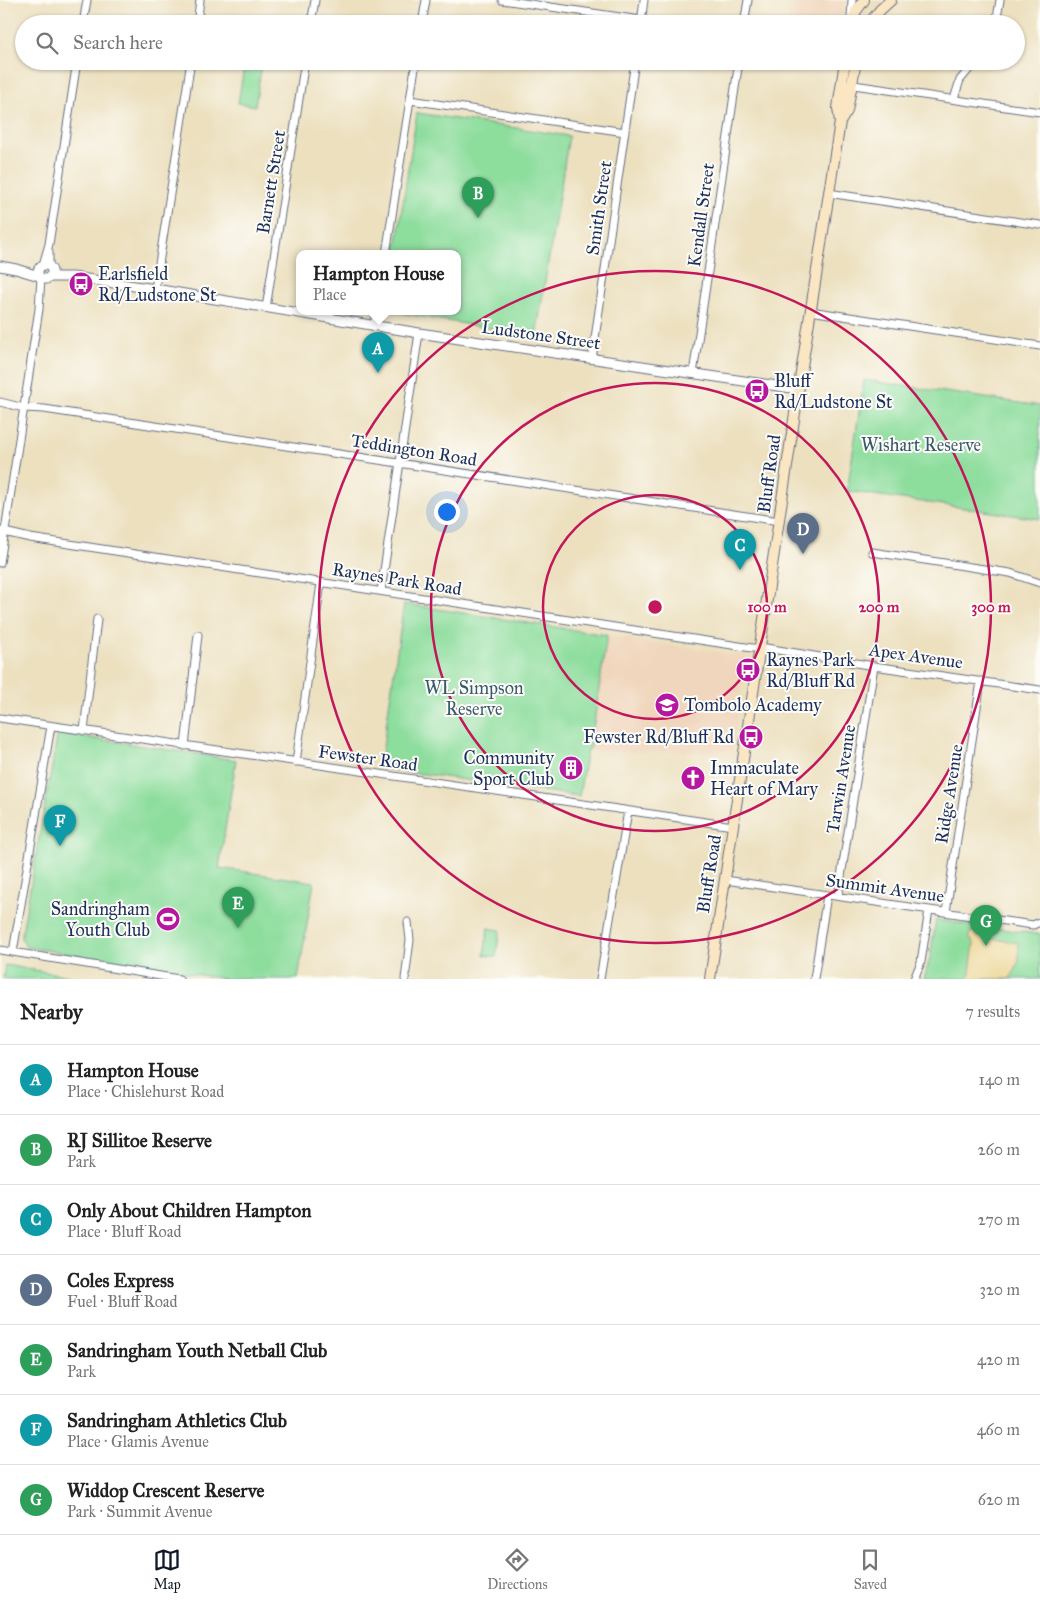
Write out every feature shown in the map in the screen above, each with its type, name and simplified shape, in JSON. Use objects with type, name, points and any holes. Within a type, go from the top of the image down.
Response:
[{"type":"main road","points":[[854,15],[864,0]]},
{"type":"main road","points":[[876,15],[891,0]]},
{"type":"main road","name":"Bluff Road","points":[[710,979],[828,193],[840,122],[847,110],[846,70]]},
{"type":"main road","name":"Bluff Road","points":[[847,84],[852,70]]},
{"type":"street","points":[[84,15],[87,0]]},
{"type":"street","points":[[198,15],[200,0]]},
{"type":"street","points":[[312,15],[315,0]]},
{"type":"street","points":[[424,15],[426,0]]},
{"type":"street","points":[[502,0],[597,15]]},
{"type":"street","points":[[642,15],[644,0]]},
{"type":"street","points":[[746,15],[748,0]]},
{"type":"street","points":[[851,15],[852,0]]},
{"type":"street","points":[[998,15],[1000,0]]},
{"type":"street","points":[[0,563],[2,534],[24,406],[76,70]]},
{"type":"street","points":[[155,289],[190,70]]},
{"type":"street","name":"Barnett Street","points":[[266,308],[304,70]]},
{"type":"street","points":[[387,250],[415,70]]},
{"type":"street","name":"Smith Street","points":[[592,359],[634,70]]},
{"type":"street","name":"Kendall Street","points":[[693,374],[738,70]]},
{"type":"street","points":[[954,99],[960,80],[968,70]]},
{"type":"street","points":[[847,84],[1040,112]]},
{"type":"street","points":[[410,100],[625,132]]},
{"type":"street","points":[[828,193],[1040,225]]},
{"type":"street","name":"Ludstone Street","points":[[0,266],[155,289],[296,313]]},
{"type":"street","points":[[810,311],[1040,346]]},
{"type":"street","name":"Ludstone Street","points":[[308,315],[420,334],[798,389]]},
{"type":"street","points":[[374,326],[376,315]]},
{"type":"street","points":[[381,592],[420,334]]},
{"type":"street","name":"Teddington Road","points":[[0,402],[779,521]]},
{"type":"street","name":"Raynes Park Road","points":[[2,534],[759,649]]},
{"type":"street","points":[[872,552],[1010,573],[1040,583]]},
{"type":"street","points":[[296,762],[321,583]]},
{"type":"street","points":[[84,731],[97,619]]},
{"type":"street","points":[[185,746],[198,635]]},
{"type":"street","name":"Apex Avenue","points":[[759,649],[776,654],[787,653],[1040,690]]},
{"type":"street","name":"Tarwin Avenue","points":[[838,896],[874,666]]},
{"type":"street","name":"Ridge Avenue","points":[[946,912],[981,681]]},
{"type":"street","name":"Fewster Road","points":[[0,718],[733,826]]},
{"type":"street","points":[[13,952],[51,726]]},
{"type":"street","points":[[600,979],[628,811]]},
{"type":"street","name":"Summit Avenue","points":[[725,880],[1033,925],[1040,922]]},
{"type":"street","points":[[814,979],[827,895]]},
{"type":"street","points":[[914,979],[921,962],[929,910]]},
{"type":"street","points":[[405,979],[410,940],[408,922]]},
{"type":"street","points":[[0,950],[179,979]]},
{"type":"shaded area","points":[[791,0],[845,0],[842,15],[788,15]]},
{"type":"shaded area","name":"Tombolo Academy","points":[[606,636],[743,656],[745,660],[732,751],[610,752],[588,749]]},
{"type":"green space","points":[[244,70],[261,70],[255,106],[238,103]]},
{"type":"green space","points":[[417,113],[569,136],[536,336],[412,315],[461,315],[461,250],[396,250]]},
{"type":"green space","name":"Wishart Reserve","points":[[864,380],[1040,406],[1040,519],[847,491]]},
{"type":"green space","name":"WL Simpson Reserve","points":[[404,604],[607,635],[590,749],[587,749],[579,796],[380,768]]},
{"type":"green space","points":[[58,733],[236,760],[219,868],[314,882],[298,979],[225,979],[26,947],[21,938]]},
{"type":"green space","points":[[936,920],[1040,933],[1040,979],[924,979],[930,958]]},
{"type":"green space","points":[[488,928],[500,930],[496,957],[484,955]]},
{"type":"green space","points":[[5,965],[86,979],[3,979]]},
{"type":"sand","points":[[976,930],[981,932],[983,937],[1018,943],[1018,963],[1009,979],[969,979],[974,943],[969,934]]},
{"type":"place","name":"RJ Sillitoe Reserve","points":[[478,218]]},
{"type":"place","name":"Earlsfield Rd/Ludstone St","points":[[81,284]]},
{"type":"place","name":"Hampton House","points":[[378,373]]},
{"type":"place","name":"Bluff Rd/Ludstone St","points":[[757,391]]},
{"type":"place","name":"Coles Express","points":[[803,554]]},
{"type":"place","name":"Only About Children Hampton","points":[[740,570]]},
{"type":"place","name":"Raynes Park Rd/Bluff Rd","points":[[748,670]]},
{"type":"place","name":"Tombolo Academy","points":[[667,705]]},
{"type":"place","name":"Fewster Rd/Bluff Rd","points":[[751,737]]},
{"type":"place","name":"Community Sport Club","points":[[571,768]]},
{"type":"place","name":"Immaculate Heart of Mary","points":[[693,778]]},
{"type":"place","name":"Sandringham Athletics Club","points":[[60,846]]},
{"type":"place","name":"Sandringham Youth Club","points":[[168,919]]},
{"type":"place","name":"Sandringham Youth Netball Club","points":[[238,928]]},
{"type":"place","name":"Widdop Crescent Reserve","points":[[986,946]]}]
